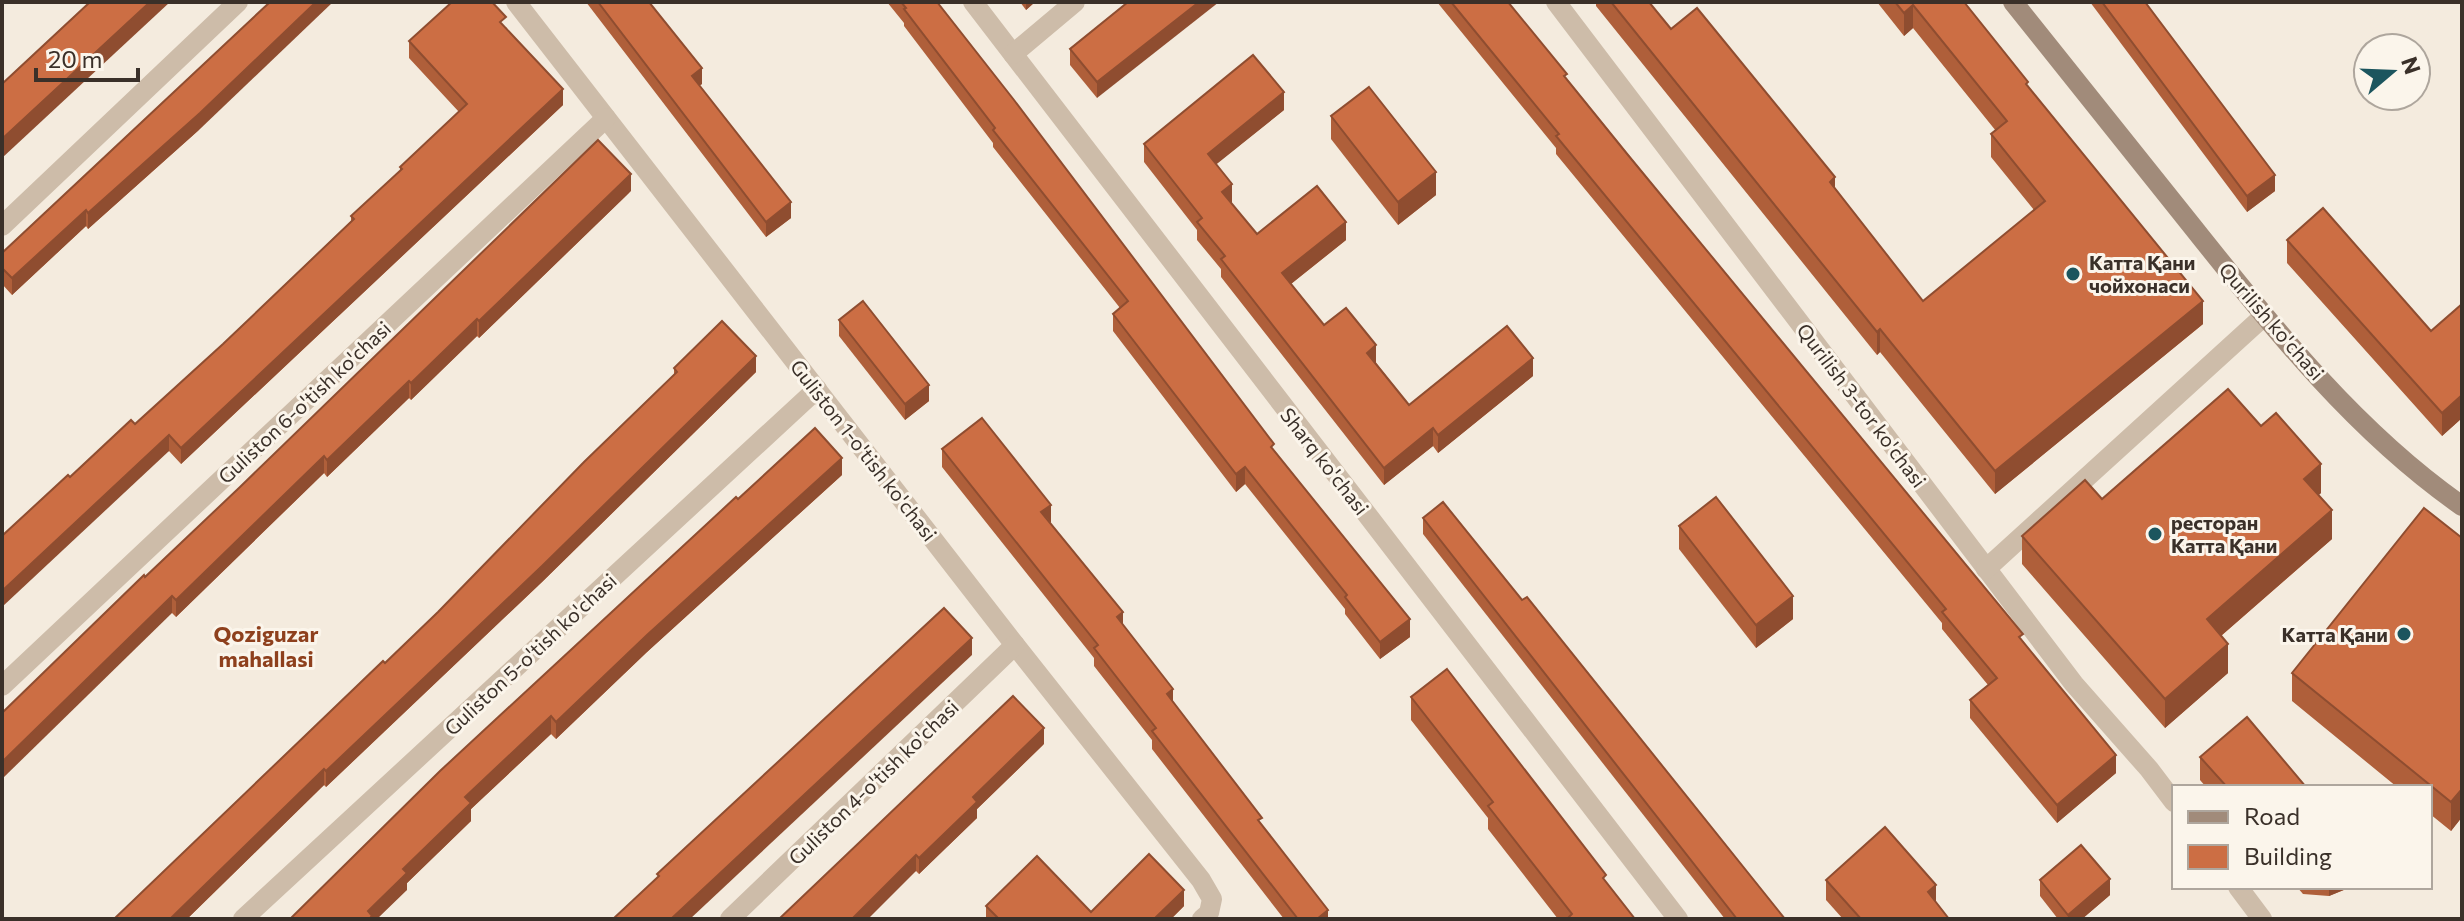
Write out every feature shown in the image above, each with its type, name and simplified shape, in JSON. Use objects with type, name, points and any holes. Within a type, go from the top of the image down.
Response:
[{"type":"street","points":[[2,226],[238,2]]},
{"type":"street","name":"Guliston 1-o'tish ko'chasi","points":[[516,2],[1201,880],[1212,899],[1209,913],[1202,919]]},
{"type":"street","name":"Sharq ko'chasi","points":[[973,2],[1678,919]]},
{"type":"street","points":[[1013,54],[1075,2]]},
{"type":"street","name":"Qurilish 3-tor ko'chasi","points":[[1556,2],[2074,684],[2172,799]]},
{"type":"street","name":"Qurilish ko'chasi","points":[[2013,2],[2264,316],[2379,440],[2462,506]]},
{"type":"street","name":"Guliston 6-o'tish ko'chasi","points":[[2,686],[606,118]]},
{"type":"street","points":[[1986,569],[2264,316]]},
{"type":"street","name":"Guliston 5-o'tish ko'chasi","points":[[243,919],[817,389]]},
{"type":"street","name":"Guliston 4-o'tish ko'chasi","points":[[730,919],[1015,645]]},
{"type":"street","points":[[2240,889],[2262,919]]},
{"type":"building","points":[[90,2],[150,2],[2,139],[2,84]]},
{"type":"building","points":[[270,2],[316,2],[200,113],[12,278],[2,268],[2,253]]},
{"type":"building","points":[[452,2],[492,2],[506,17],[500,22],[563,89],[181,448],[169,435],[2,591],[2,532],[4,534],[68,475],[70,477],[131,420],[135,424],[223,344],[354,219],[351,216],[467,104],[409,41]]},
{"type":"building","points":[[598,2],[649,2],[702,68],[692,76],[791,202],[766,222]]},
{"type":"building","points":[[901,2],[937,2],[1274,444],[1271,447],[1410,619],[1380,642],[1345,597],[1347,595],[1245,467],[1236,474],[1113,314],[1128,301],[993,130],[995,128]]},
{"type":"building","points":[[1128,2],[1199,2],[1097,82],[1070,49]]},
{"type":"building","points":[[1451,2],[1508,2],[1628,155],[2023,634],[2019,637],[2116,755],[2057,805],[1970,700],[1997,678],[1942,612],[1946,609],[1556,136],[1559,134]]},
{"type":"building","points":[[1611,2],[1649,2],[1671,29],[1697,8],[1835,177],[1830,182],[1923,301],[2045,201],[1991,134],[2007,121],[1913,5],[1904,13],[1895,2],[1964,2],[2028,82],[2026,84],[2203,301],[1995,471],[1880,329],[1877,332]]},
{"type":"building","points":[[2102,2],[2145,2],[2275,175],[2247,196]]},
{"type":"building","points":[[1253,55],[1284,92],[1208,154],[1232,184],[1222,192],[1257,234],[1317,186],[1346,222],[1282,273],[1324,325],[1346,308],[1376,345],[1367,353],[1409,405],[1507,326],[1533,358],[1438,435],[1433,428],[1384,468],[1221,259],[1225,256],[1197,222],[1202,218],[1144,144]]},
{"type":"building","points":[[1369,87],[1436,172],[1398,202],[1331,116]]},
{"type":"building","points":[[598,140],[631,174],[479,321],[477,319],[411,383],[409,381],[327,460],[324,456],[176,600],[172,596],[2,762],[2,713]]},
{"type":"building","points":[[2323,208],[2431,331],[2462,304],[2462,395],[2442,413],[2287,240]]},
{"type":"building","points":[[863,301],[929,385],[905,404],[839,320]]},
{"type":"building","points":[[722,321],[756,356],[542,566],[326,771],[324,769],[170,919],[114,919],[438,612],[677,372],[674,368]]},
{"type":"building","points":[[2228,389],[2261,426],[2276,413],[2321,464],[2304,479],[2332,510],[2207,619],[2228,644],[2165,699],[2022,536],[2085,480],[2102,499]]},
{"type":"building","points":[[982,418],[1051,505],[1041,512],[1123,612],[1117,617],[1173,689],[1167,694],[1328,910],[1317,919],[1298,919],[1152,731],[1156,728],[1094,648],[1098,645],[942,449]]},
{"type":"building","points":[[815,428],[842,458],[556,722],[551,716],[465,797],[471,803],[403,869],[407,873],[368,911],[372,916],[369,919],[290,919],[440,771],[736,497],[738,499]]},
{"type":"building","points":[[1716,497],[1793,596],[1756,625],[1679,526]]},
{"type":"building","points":[[1443,502],[1522,600],[1527,597],[1785,919],[1737,919],[1423,518]]},
{"type":"building","name":"Катта Қани","points":[[2424,508],[2462,538],[2462,789],[2451,802],[2292,673]]},
{"type":"building","points":[[944,608],[972,638],[671,919],[613,919],[659,876],[657,874]]},
{"type":"building","points":[[1447,669],[1606,875],[1603,878],[1635,919],[1570,919],[1572,914],[1488,806],[1493,802],[1411,697]]},
{"type":"building","points":[[1013,696],[1044,728],[973,797],[977,802],[919,858],[916,855],[852,919],[779,919]]},
{"type":"building","points":[[2247,717],[2304,785],[2225,785],[2200,757]]},
{"type":"building","points":[[1885,827],[1936,885],[1928,892],[1949,919],[1861,919],[1826,880]]},
{"type":"building","points":[[2081,845],[2110,879],[2068,915],[2040,880]]},
{"type":"building","points":[[1149,854],[1184,890],[1154,919],[999,919],[986,906],[1037,856],[1091,912]]},
{"type":"place","name":"Катта Қани чойхонаси","points":[[2073,274]]},
{"type":"place","name":"ресторан Катта Қани","points":[[2155,534]]},
{"type":"place","name":"Катта Қани","points":[[2404,634]]},
{"type":"district","name":"Qoziguzar mahallasi","points":[[266,646]]}]
